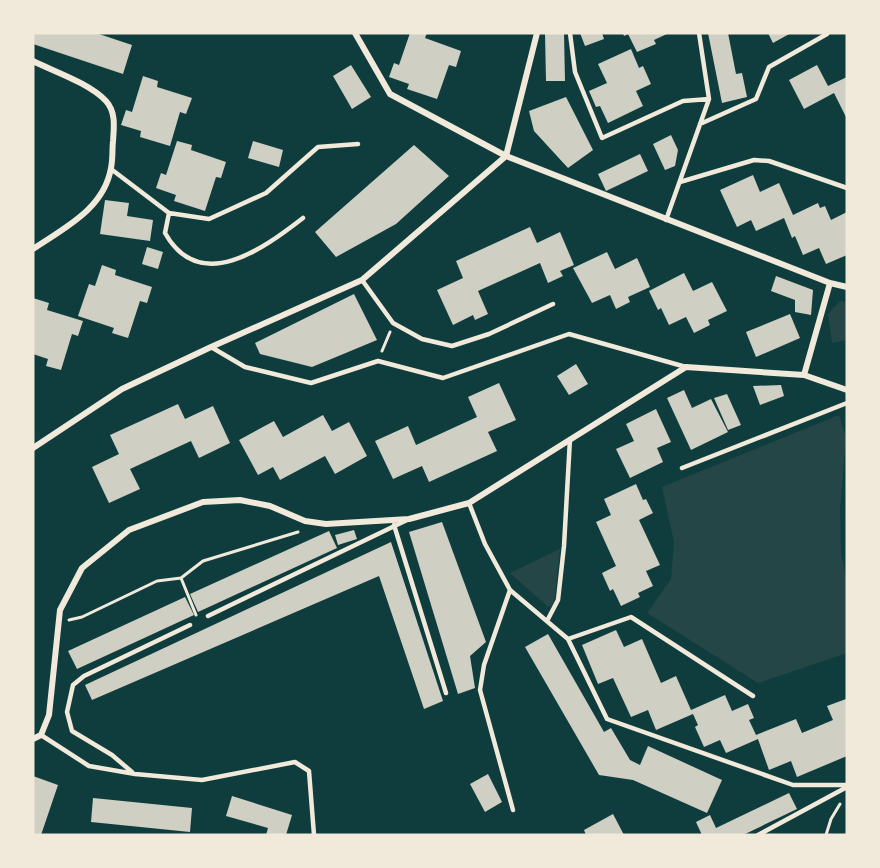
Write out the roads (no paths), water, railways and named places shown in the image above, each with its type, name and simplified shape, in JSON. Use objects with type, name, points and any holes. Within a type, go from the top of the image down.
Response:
[{"type":"street","points":[[355,33],[390,94],[506,156],[666,220],[830,283],[847,287]]},
{"type":"street","points":[[33,448],[122,389],[362,280],[506,156],[537,33]]},
{"type":"street","points":[[33,61],[95,92],[108,103],[115,119],[111,169],[105,189],[93,206],[79,218],[33,249]]},
{"type":"street","points":[[804,375],[830,283]]},
{"type":"street","points":[[33,739],[41,735],[49,715],[60,610],[82,568],[129,530],[203,502],[240,500],[270,506],[305,521],[320,523],[409,519],[469,503],[686,367],[804,375],[847,390]]},
{"type":"lane","points":[[570,33],[575,72],[602,138],[683,101],[709,99]]},
{"type":"lane","points":[[666,220],[709,99],[699,33]]},
{"type":"lane","points":[[700,124],[756,99],[769,67],[827,34]]},
{"type":"lane","points":[[111,169],[169,213],[209,219],[266,193],[318,147],[358,144]]},
{"type":"lane","points":[[680,182],[754,160],[769,161],[847,188]]},
{"type":"lane","points":[[169,213],[165,233],[172,245],[187,257],[203,263],[220,264],[255,251],[303,218]]},
{"type":"lane","points":[[362,280],[393,323],[422,339],[452,346],[489,334],[553,304]]},
{"type":"lane","points":[[211,347],[245,368],[311,383],[378,361],[442,378],[569,334],[686,367]]},
{"type":"lane","points":[[682,468],[847,403]]},
{"type":"lane","points":[[548,621],[558,600],[564,546],[570,440]]},
{"type":"lane","points":[[469,503],[484,544],[510,590],[568,639],[607,720],[793,784],[847,786]]},
{"type":"lane","points":[[208,616],[409,519]]},
{"type":"lane","points":[[394,525],[447,693]]},
{"type":"lane","points":[[510,590],[484,665],[480,690],[513,810]]},
{"type":"lane","points":[[568,639],[631,617],[753,696]]},
{"type":"lane","points":[[135,774],[112,754],[72,731],[67,712],[73,685],[84,676],[190,625]]},
{"type":"lane","points":[[41,735],[89,766],[135,774],[202,780],[295,762],[309,771],[314,835]]},
{"type":"lane","points":[[758,835],[847,786]]}]
